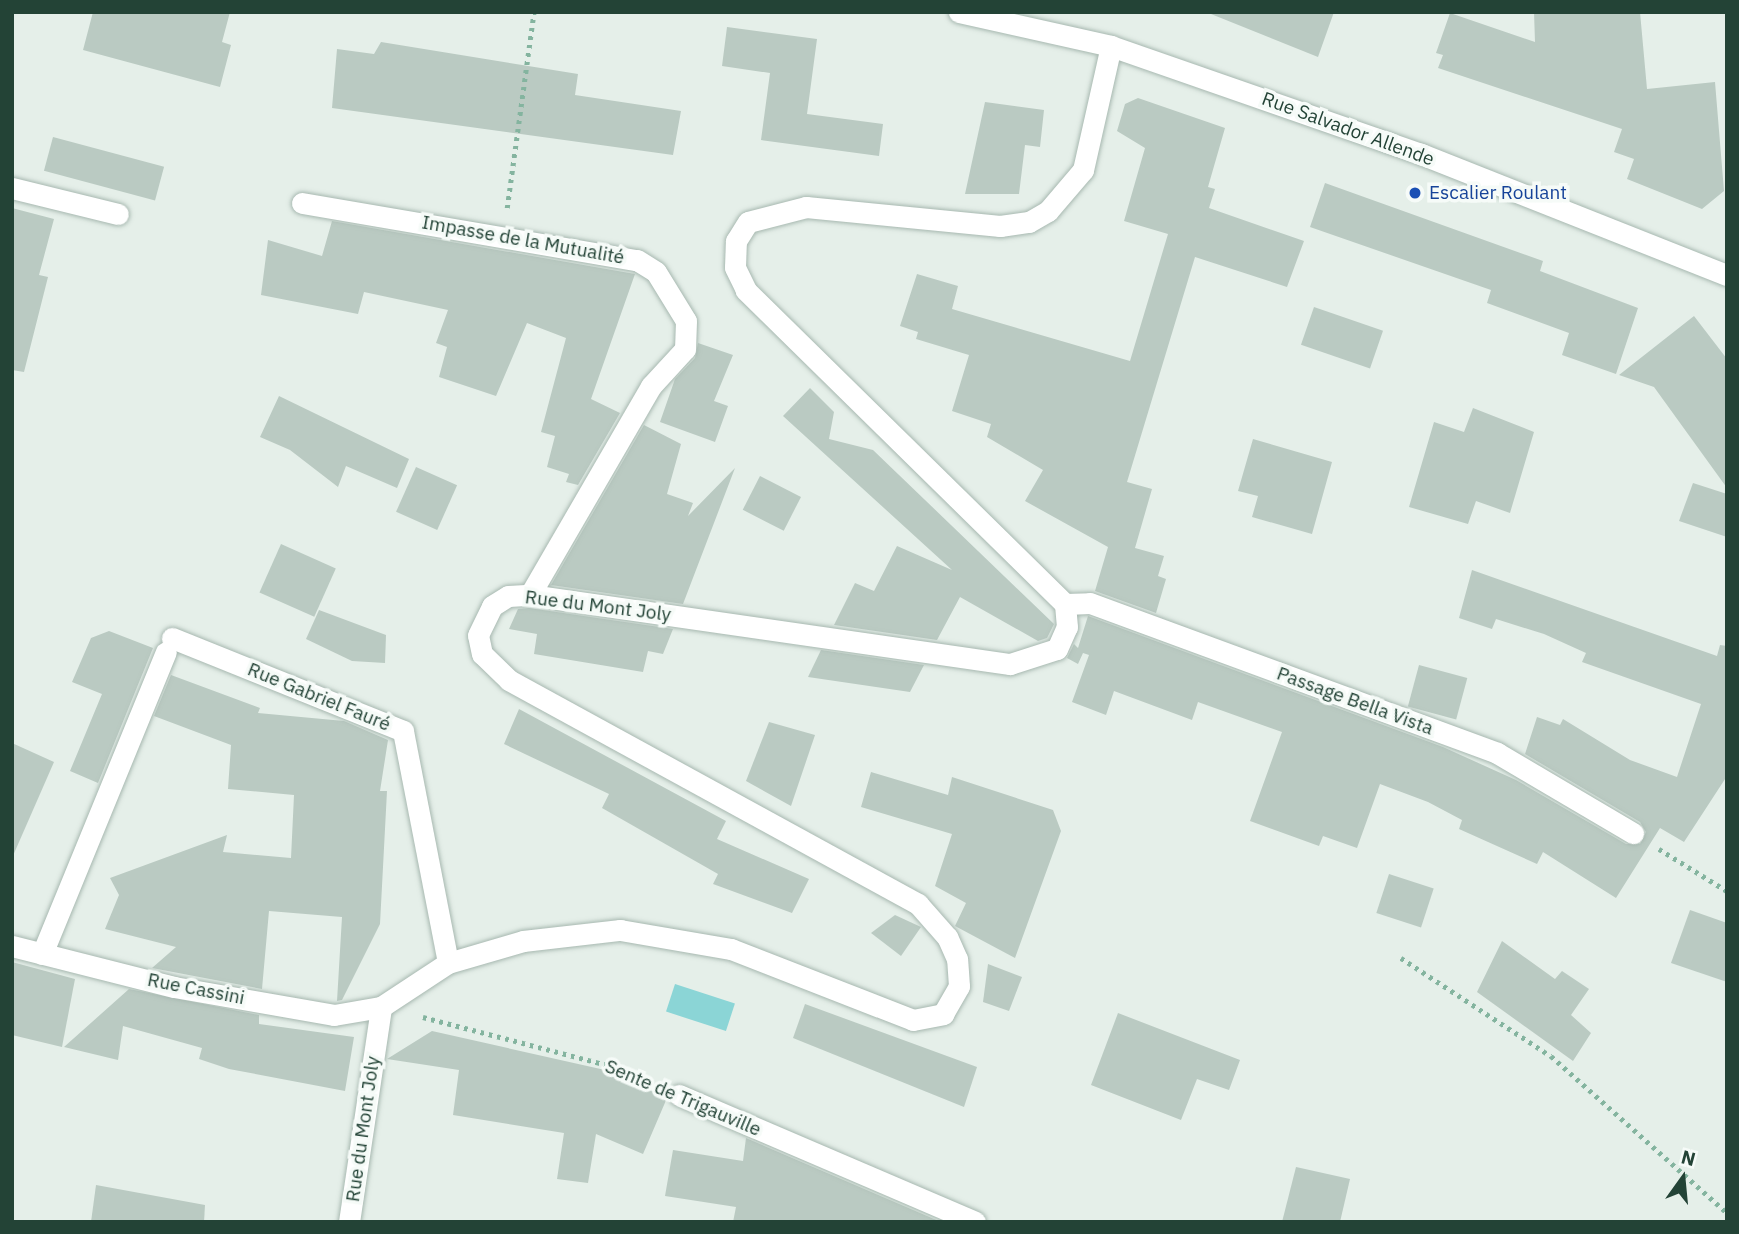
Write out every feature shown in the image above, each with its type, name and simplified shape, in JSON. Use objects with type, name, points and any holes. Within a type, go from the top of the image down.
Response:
[{"type":"street","name":"Rue Salvador Allende","points":[[959,12],[1111,46],[1421,154],[1727,275]]},
{"type":"street","points":[[1065,604],[746,290],[735,267],[736,241],[748,222],[806,208],[1000,226],[1029,222],[1048,211],[1083,170],[1111,46]]},
{"type":"street","points":[[12,188],[118,214]]},
{"type":"street","name":"Impasse de la Mutualité","points":[[302,204],[637,260],[656,272],[689,333],[679,358],[651,386],[530,595]]},
{"type":"street","name":"Rue du Mont Joly","points":[[349,1222],[381,1007],[448,963],[523,942],[620,930],[731,949],[913,1020],[943,1014],[959,986],[947,937],[918,904],[491,667],[478,635],[483,619],[508,596],[530,595],[1010,664],[1057,649],[1067,627],[1065,604]]},
{"type":"street","name":"Passage Bella Vista","points":[[1065,604],[1090,603],[1497,753],[1633,833]]},
{"type":"street","name":"Rue Gabriel Fauré","points":[[41,954],[169,645],[403,731],[448,963]]},
{"type":"street","name":"Rue Cassini","points":[[12,946],[174,987],[334,1015],[381,1007]]},
{"type":"street","name":"Sente de Trigauville","points":[[679,1095],[975,1222]]},
{"type":"path","points":[[503,237],[534,12]]},
{"type":"path","points":[[1668,855],[1727,891]]},
{"type":"path","points":[[1401,958],[1551,1056],[1727,1213]]},
{"type":"path","name":"Sente de Trigauville","points":[[381,1007],[607,1065],[679,1095]]},
{"type":"water","points":[[675,984],[735,1003],[726,1031],[666,1012]]},
{"type":"building","points":[[93,12],[230,12],[222,42],[231,45],[220,87],[83,50]]},
{"type":"building","points":[[1206,12],[1334,12],[1318,57]]},
{"type":"building","points":[[1534,12],[1640,12],[1647,89],[1715,82],[1724,191],[1702,209],[1627,179],[1634,159],[1614,152],[1622,129],[1438,68],[1443,55],[1436,53],[1450,13],[1535,42]]},
{"type":"building","points":[[727,27],[817,39],[807,114],[883,124],[879,156],[761,140],[770,73],[722,66]]},
{"type":"building","points":[[381,42],[578,74],[575,95],[681,111],[673,155],[332,108],[337,49],[374,54]]},
{"type":"building","points":[[1138,98],[1225,128],[1208,187],[1215,189],[1209,208],[1304,241],[1287,287],[1195,257],[1127,482],[1152,489],[1135,548],[1164,556],[1158,576],[1166,579],[1156,613],[1095,591],[1108,547],[1025,501],[1043,470],[987,437],[991,424],[952,411],[969,355],[916,339],[918,332],[900,326],[917,274],[958,286],[952,309],[1130,361],[1168,234],[1124,221],[1145,148],[1117,131],[1125,104]]},
{"type":"building","points":[[985,102],[1044,110],[1040,147],[1025,145],[1019,194],[965,194]]},
{"type":"building","points":[[53,137],[164,167],[155,201],[44,171]]},
{"type":"building","points":[[1325,183],[1543,261],[1540,271],[1638,308],[1616,374],[1562,355],[1569,333],[1487,303],[1491,290],[1310,227]]},
{"type":"building","points":[[12,208],[54,219],[39,275],[48,277],[24,372],[12,370]]},
{"type":"building","points":[[332,221],[635,274],[591,399],[620,413],[578,485],[566,482],[569,474],[547,467],[555,436],[541,432],[566,338],[527,323],[496,396],[439,377],[447,347],[436,343],[448,310],[364,292],[358,314],[261,295],[268,240],[322,256]]},
{"type":"building","points":[[1314,307],[1383,331],[1370,369],[1301,345]]},
{"type":"building","points":[[1694,316],[1727,359],[1727,488],[1654,387],[1619,375]]},
{"type":"building","points":[[698,343],[733,355],[714,401],[728,406],[715,442],[660,422],[675,379],[695,358]]},
{"type":"building","points":[[810,388],[834,412],[829,439],[873,450],[1054,624],[1047,638],[1038,641],[960,597],[937,640],[834,625],[855,583],[874,591],[897,546],[952,570],[783,416]]},
{"type":"building","points":[[279,396],[409,459],[397,488],[346,466],[338,487],[290,450],[260,437]]},
{"type":"building","points":[[1473,408],[1534,432],[1510,513],[1476,501],[1468,524],[1409,507],[1434,422],[1464,432]]},
{"type":"building","points":[[644,425],[681,444],[667,494],[693,503],[688,516],[735,468],[683,604],[551,585]]},
{"type":"building","points":[[1253,439],[1332,462],[1312,534],[1252,517],[1258,496],[1238,491]]},
{"type":"building","points":[[416,467],[457,485],[437,530],[396,512]]},
{"type":"building","points":[[760,476],[801,497],[784,531],[743,510]]},
{"type":"building","points":[[1693,483],[1727,494],[1727,537],[1679,521]]},
{"type":"building","points":[[281,544],[336,568],[314,617],[259,592]]},
{"type":"building","points":[[1472,570],[1717,656],[1720,645],[1727,646],[1727,776],[1684,842],[1660,828],[1616,898],[1543,852],[1537,864],[1459,829],[1462,820],[1428,802],[1380,784],[1357,848],[1323,836],[1319,846],[1250,821],[1282,732],[1198,702],[1192,720],[1114,691],[1106,715],[1072,702],[1089,655],[1083,653],[1078,664],[1067,658],[1074,644],[1078,648],[1088,616],[1443,747],[1516,780],[1626,844],[1640,844],[1646,832],[1640,822],[1525,754],[1537,717],[1560,725],[1563,719],[1630,760],[1677,777],[1701,704],[1582,662],[1586,653],[1544,634],[1496,619],[1492,629],[1459,618]]},
{"type":"building","points":[[529,608],[673,629],[663,654],[648,651],[643,672],[534,654],[537,634],[509,629],[518,609]]},
{"type":"building","points":[[319,610],[386,635],[385,663],[352,661],[306,639]]},
{"type":"building","points":[[109,631],[153,648],[98,783],[70,771],[102,694],[72,682],[91,638]]},
{"type":"building","points":[[821,650],[924,665],[910,692],[808,677]]},
{"type":"building","points":[[1419,665],[1467,678],[1456,719],[1408,707]]},
{"type":"building","points":[[171,675],[260,708],[258,713],[344,721],[388,740],[380,791],[387,791],[380,924],[342,1000],[337,1001],[342,917],[269,911],[262,989],[152,968],[176,947],[105,929],[119,895],[110,878],[227,835],[223,852],[291,858],[294,795],[228,789],[231,745],[154,716]]},
{"type":"building","points":[[519,709],[726,821],[717,839],[809,879],[792,913],[713,884],[718,874],[602,808],[609,794],[504,744]]},
{"type":"building","points":[[769,722],[815,735],[791,806],[746,781]]},
{"type":"building","points":[[12,743],[54,762],[12,858]]},
{"type":"building","points":[[871,772],[948,795],[952,777],[1053,810],[1061,831],[1015,958],[955,926],[966,903],[935,886],[952,834],[861,807]]},
{"type":"building","points":[[1389,874],[1434,889],[1421,928],[1376,913]]},
{"type":"building","points":[[1690,910],[1727,923],[1727,982],[1671,963]]},
{"type":"building","points":[[895,915],[921,927],[901,956],[871,933]]},
{"type":"building","points":[[1502,941],[1555,979],[1562,971],[1589,989],[1571,1015],[1591,1033],[1573,1061],[1477,992]]},
{"type":"building","points":[[12,962],[75,979],[62,1047],[12,1035]]},
{"type":"building","points":[[988,964],[1022,977],[1009,1011],[983,1002]]},
{"type":"building","points":[[129,989],[259,1015],[259,1024],[354,1037],[345,1091],[229,1069],[199,1059],[202,1048],[123,1026],[118,1060],[64,1047]]},
{"type":"building","points":[[805,1004],[977,1067],[964,1107],[793,1038]]},
{"type":"building","points":[[1118,1013],[1240,1060],[1229,1090],[1197,1079],[1181,1120],[1091,1085]]},
{"type":"building","points":[[432,1031],[605,1070],[667,1098],[643,1154],[596,1134],[588,1183],[557,1179],[564,1133],[453,1115],[459,1070],[387,1059]]},
{"type":"building","points":[[746,1138],[941,1222],[733,1222],[736,1207],[665,1196],[673,1150],[743,1161]]},
{"type":"building","points":[[1296,1167],[1350,1179],[1340,1222],[1282,1222]]},
{"type":"building","points":[[96,1185],[205,1205],[204,1222],[91,1222]]},
{"type":"place","name":"Escalier Roulant","points":[[1415,193]]}]
